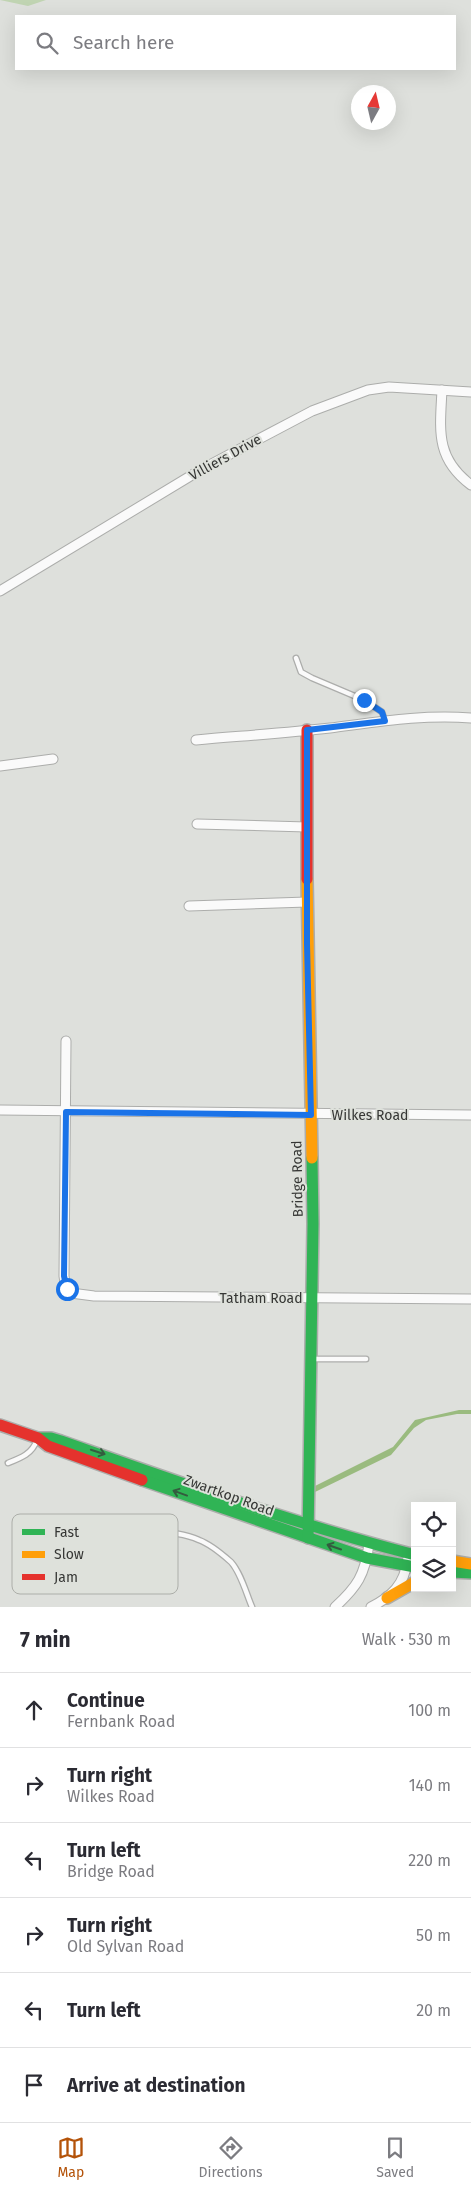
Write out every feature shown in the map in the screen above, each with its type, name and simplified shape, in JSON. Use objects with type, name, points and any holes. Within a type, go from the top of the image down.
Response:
[{"type":"street","name":"Villiers Drive","points":[[0,591],[202,469],[312,411],[368,390],[389,387],[471,392]]},
{"type":"street","points":[[442,390],[441,446],[454,470],[471,485]]},
{"type":"street","points":[[196,740],[444,716],[471,718]]},
{"type":"street","name":"Bridge Road","points":[[307,730],[307,902],[312,1298],[308,1538]]},
{"type":"street","points":[[0,766],[53,759]]},
{"type":"street","points":[[197,824],[307,827]]},
{"type":"street","points":[[188,906],[307,902]]},
{"type":"street","points":[[66,1041],[66,1112]]},
{"type":"street","name":"Wilkes Road","points":[[0,1110],[471,1116]]},
{"type":"street","name":"Tatham Road","points":[[66,1112],[64,1276],[67,1289],[79,1295],[471,1300]]},
{"type":"street","name":"Zwartkop Road","points":[[0,1425],[38,1438],[51,1438],[106,1455],[233,1501],[308,1525],[369,1544],[411,1554]]},
{"type":"street","name":"Zwartkop Road","points":[[38,1438],[48,1446],[308,1538],[367,1558],[411,1566]]},
{"type":"street","points":[[335,1607],[357,1585],[367,1558],[369,1544]]},
{"type":"street","points":[[456,1562],[471,1564]]},
{"type":"street","points":[[387,1598],[400,1584],[411,1566]]},
{"type":"street","points":[[456,1572],[471,1573]]},
{"type":"street","points":[[371,1607],[411,1584]]},
{"type":"lane","points":[[296,658],[301,672],[364,700],[382,712],[385,721]]},
{"type":"lane","points":[[311,1359],[366,1359]]},
{"type":"lane","points":[[8,1463],[24,1456],[35,1445],[38,1438]]},
{"type":"lane","points":[[178,1535],[193,1537],[214,1548],[232,1563],[252,1607]]},
{"type":"shaded area","points":[[0,0],[46,0],[28,6]]},
{"type":"shaded area","points":[[459,1410],[471,1410],[471,1414],[457,1414],[426,1420],[414,1428],[391,1455],[315,1492],[315,1486],[393,1447],[415,1420]]},
{"type":"traffic: fast","points":[[308,1538],[313,1224],[312,1158]]},
{"type":"traffic: fast","points":[[38,1438],[51,1438],[61,1441],[281,1516],[411,1554]]},
{"type":"traffic: fast","points":[[142,1480],[367,1558],[411,1566]]},
{"type":"traffic: fast","points":[[456,1572],[471,1573]]},
{"type":"traffic: slow","points":[[307,879],[312,1158]]},
{"type":"traffic: slow","points":[[456,1562],[471,1564]]},
{"type":"traffic: slow","points":[[387,1598],[411,1584]]},
{"type":"traffic: jam","points":[[307,730],[307,879]]},
{"type":"traffic: jam","points":[[0,1425],[38,1438],[48,1446],[142,1480]]},
{"type":"route","points":[[67,1289],[64,1276],[66,1112],[311,1115],[307,943],[307,730],[385,721],[382,712],[364,700]]}]
